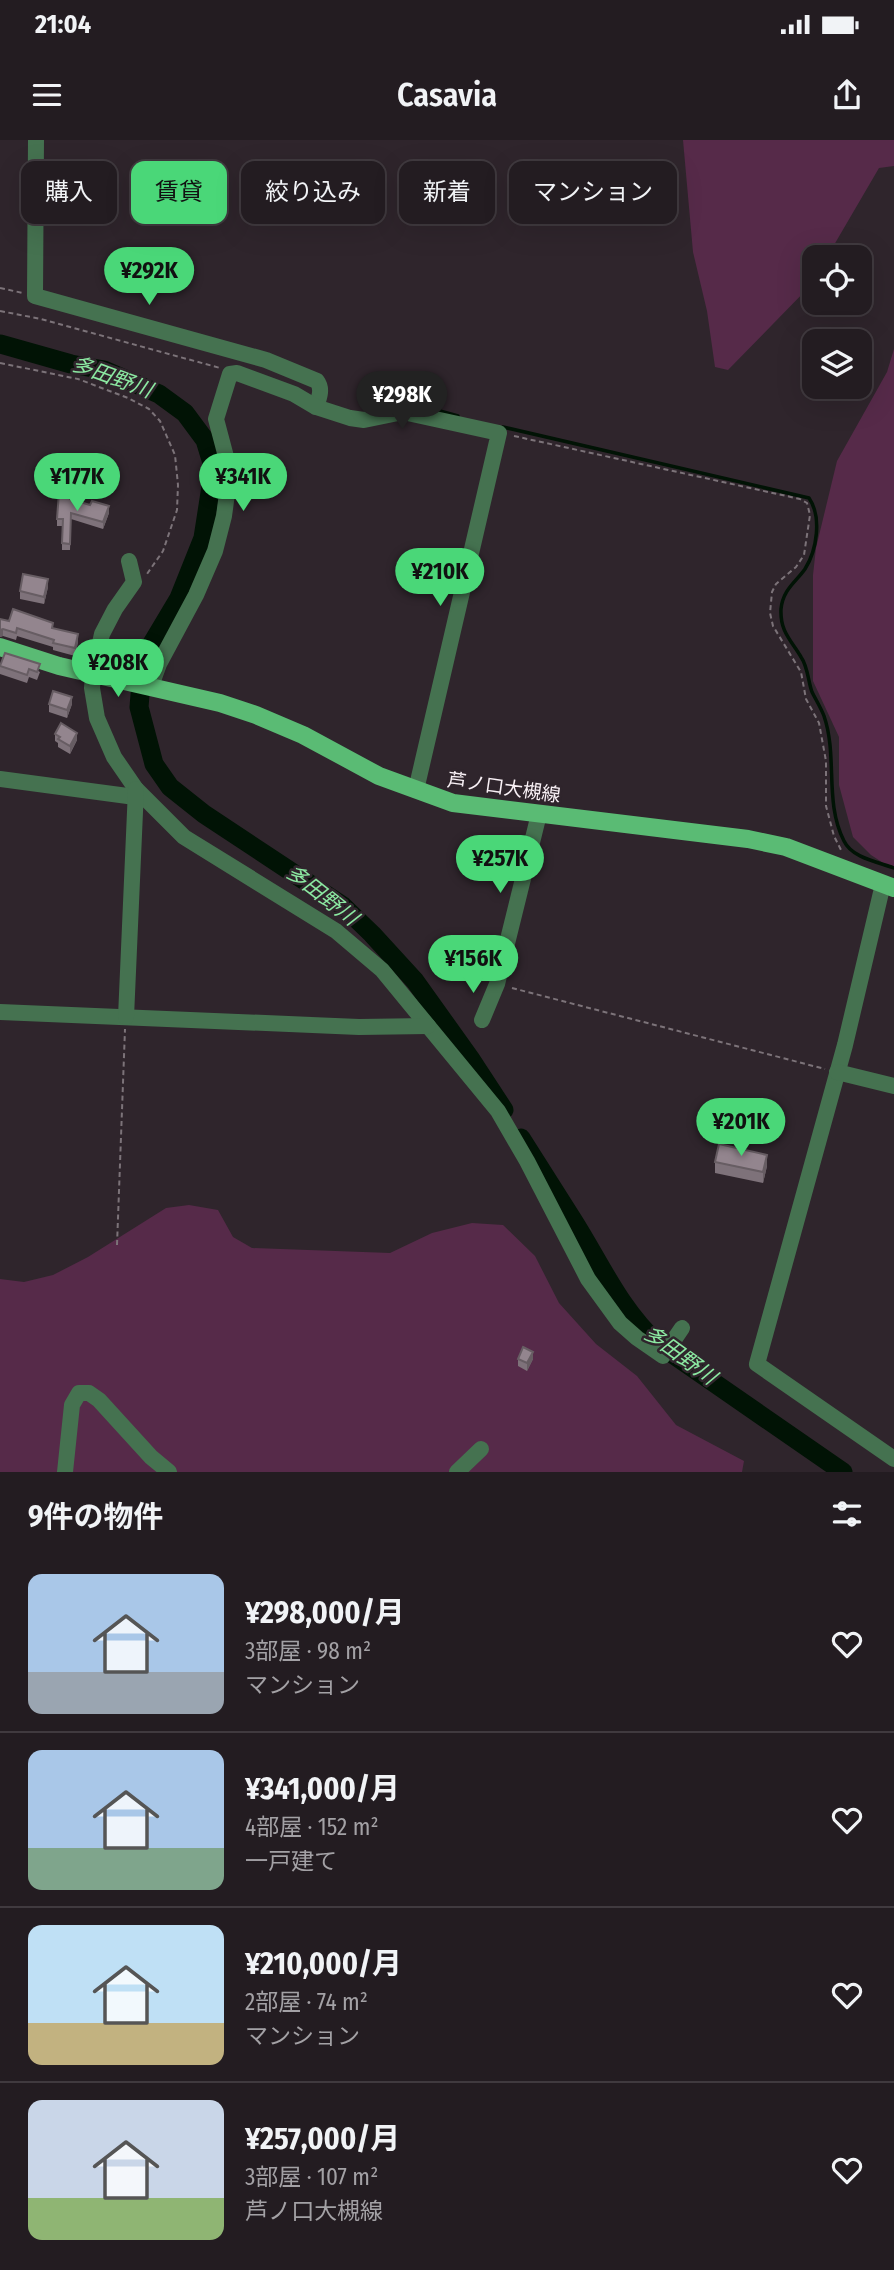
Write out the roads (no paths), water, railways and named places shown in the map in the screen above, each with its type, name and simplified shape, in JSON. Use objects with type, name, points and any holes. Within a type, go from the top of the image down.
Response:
[{"type":"main road","name":"芦ノ口大槻線","points":[[0,647],[59,666],[220,703],[256,715],[303,735],[379,776],[453,803],[748,839],[786,847],[889,886]]},
{"type":"street","points":[[36,140],[35,296],[266,360],[317,381],[320,393],[316,407]]},
{"type":"street","points":[[151,686],[159,664],[196,595],[215,551],[224,516],[229,468],[216,419],[230,374],[237,373],[294,394],[316,407],[350,418],[364,420],[394,413],[415,413],[499,433],[416,790]]},
{"type":"street","points":[[129,561],[134,580],[102,634],[93,674],[93,701],[103,736],[136,793],[184,837],[336,931],[382,970],[498,1111],[588,1279],[620,1323],[663,1356],[682,1328]]},
{"type":"street","points":[[0,779],[136,793]]},
{"type":"street","points":[[126,1017],[136,793]]},
{"type":"street","points":[[482,1020],[497,984],[538,814]]},
{"type":"street","points":[[889,886],[757,1364],[894,1459]]},
{"type":"street","points":[[0,1012],[359,1027],[428,1026]]},
{"type":"street","points":[[837,1072],[894,1086]]},
{"type":"street","points":[[65,1472],[72,1405],[79,1392],[99,1400],[151,1457],[169,1472]]},
{"type":"street","points":[[457,1472],[481,1449]]},
{"type":"waterway","name":"多田野川","points":[[0,344],[71,364],[104,370],[159,394],[185,413],[205,440],[212,463],[212,480],[203,538],[179,598],[148,650],[142,671],[139,707],[154,764],[170,787],[204,814],[343,906],[372,934],[415,981],[504,1110]]},
{"type":"waterway","points":[[386,396],[458,416]]},
{"type":"waterway","points":[[503,427],[809,498],[817,524],[813,553],[805,569],[784,596],[782,624],[803,661],[812,692],[824,716],[830,747],[834,811],[844,841],[853,852],[894,868]]},
{"type":"waterway","name":"多田野川","points":[[521,1138],[621,1301],[644,1330],[658,1344],[843,1472]]}]
